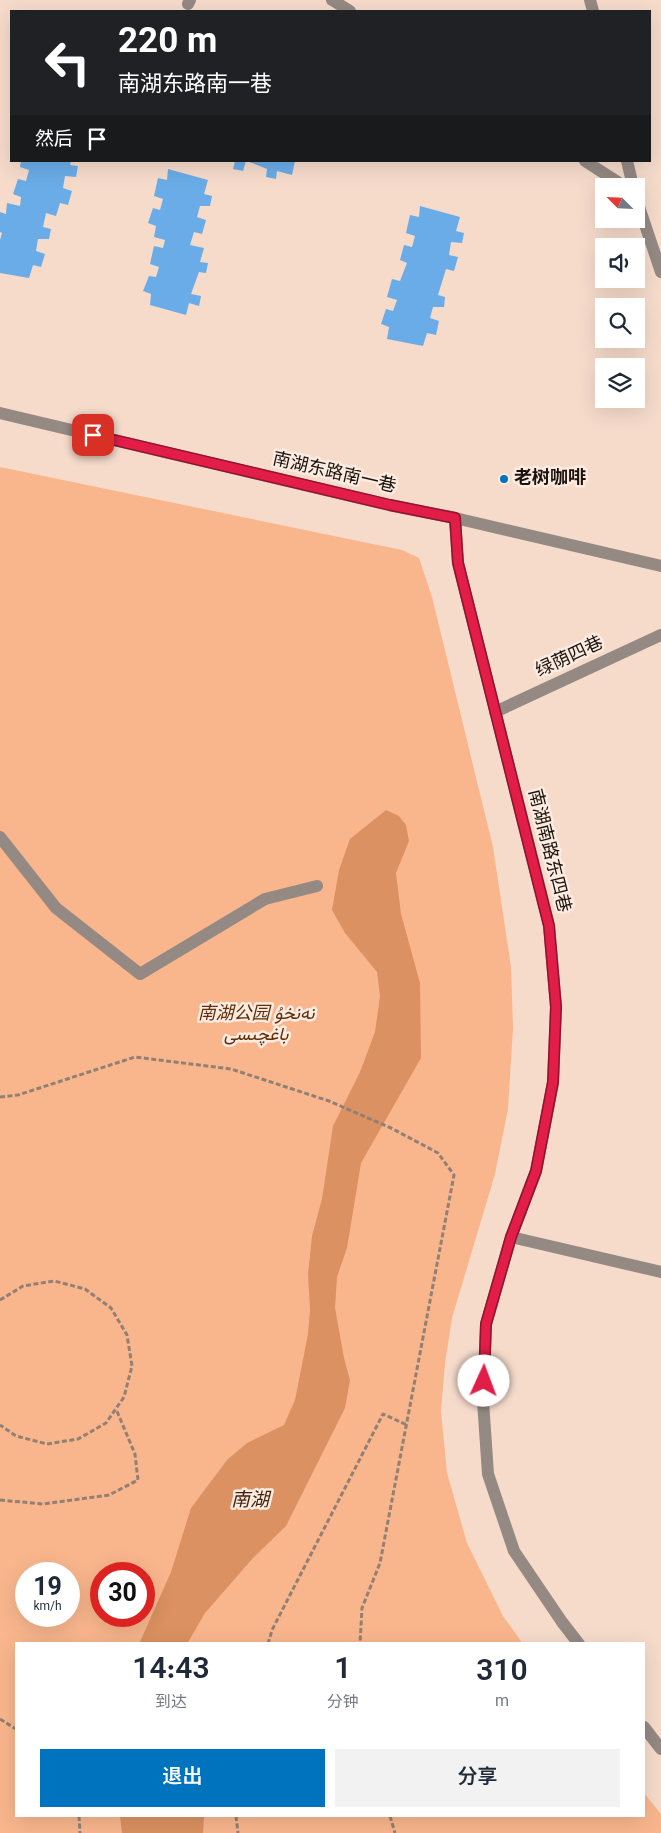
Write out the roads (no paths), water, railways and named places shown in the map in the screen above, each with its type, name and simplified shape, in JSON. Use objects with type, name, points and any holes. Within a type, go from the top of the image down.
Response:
[{"type":"street","points":[[332,0],[348,10]]},
{"type":"street","points":[[587,162],[612,178]]},
{"type":"street","points":[[627,162],[631,178]]},
{"type":"street","points":[[645,225],[661,272]]},
{"type":"street","name":"南湖东路南一巷","points":[[0,413],[390,505],[455,518],[661,566]]},
{"type":"street","name":"南湖南路东四巷","points":[[455,518],[458,563],[549,926],[556,1007],[553,1082],[538,1162],[511,1237],[486,1324],[483,1401],[488,1474],[514,1551],[577,1642]]},
{"type":"street","name":"绿荫四巷","points":[[494,712],[661,635]]},
{"type":"street","points":[[0,837],[56,908],[140,974],[264,900],[316,886]]},
{"type":"street","points":[[511,1237],[661,1272]]},
{"type":"street","points":[[645,1728],[661,1749]]},
{"type":"water","name":"南湖","points":[[386,810],[399,816],[406,825],[409,841],[396,873],[401,914],[420,983],[421,1058],[361,1163],[347,1248],[337,1277],[335,1308],[350,1380],[345,1408],[286,1526],[253,1558],[205,1613],[188,1642],[140,1642],[147,1627],[155,1627],[155,1608],[171,1572],[191,1508],[227,1460],[247,1443],[284,1425],[295,1400],[308,1334],[310,1310],[308,1274],[312,1236],[322,1199],[333,1126],[360,1072],[375,1032],[380,996],[377,972],[345,933],[332,910],[339,870],[350,839]]},
{"type":"water","points":[[120,1817],[204,1817],[203,1833],[122,1833]]},
{"type":"place","name":"老树咖啡","points":[[504,479]]},
{"type":"park label","name":"南湖公园 نەنخۇ باغچىسى","points":[[256,1025]]}]
